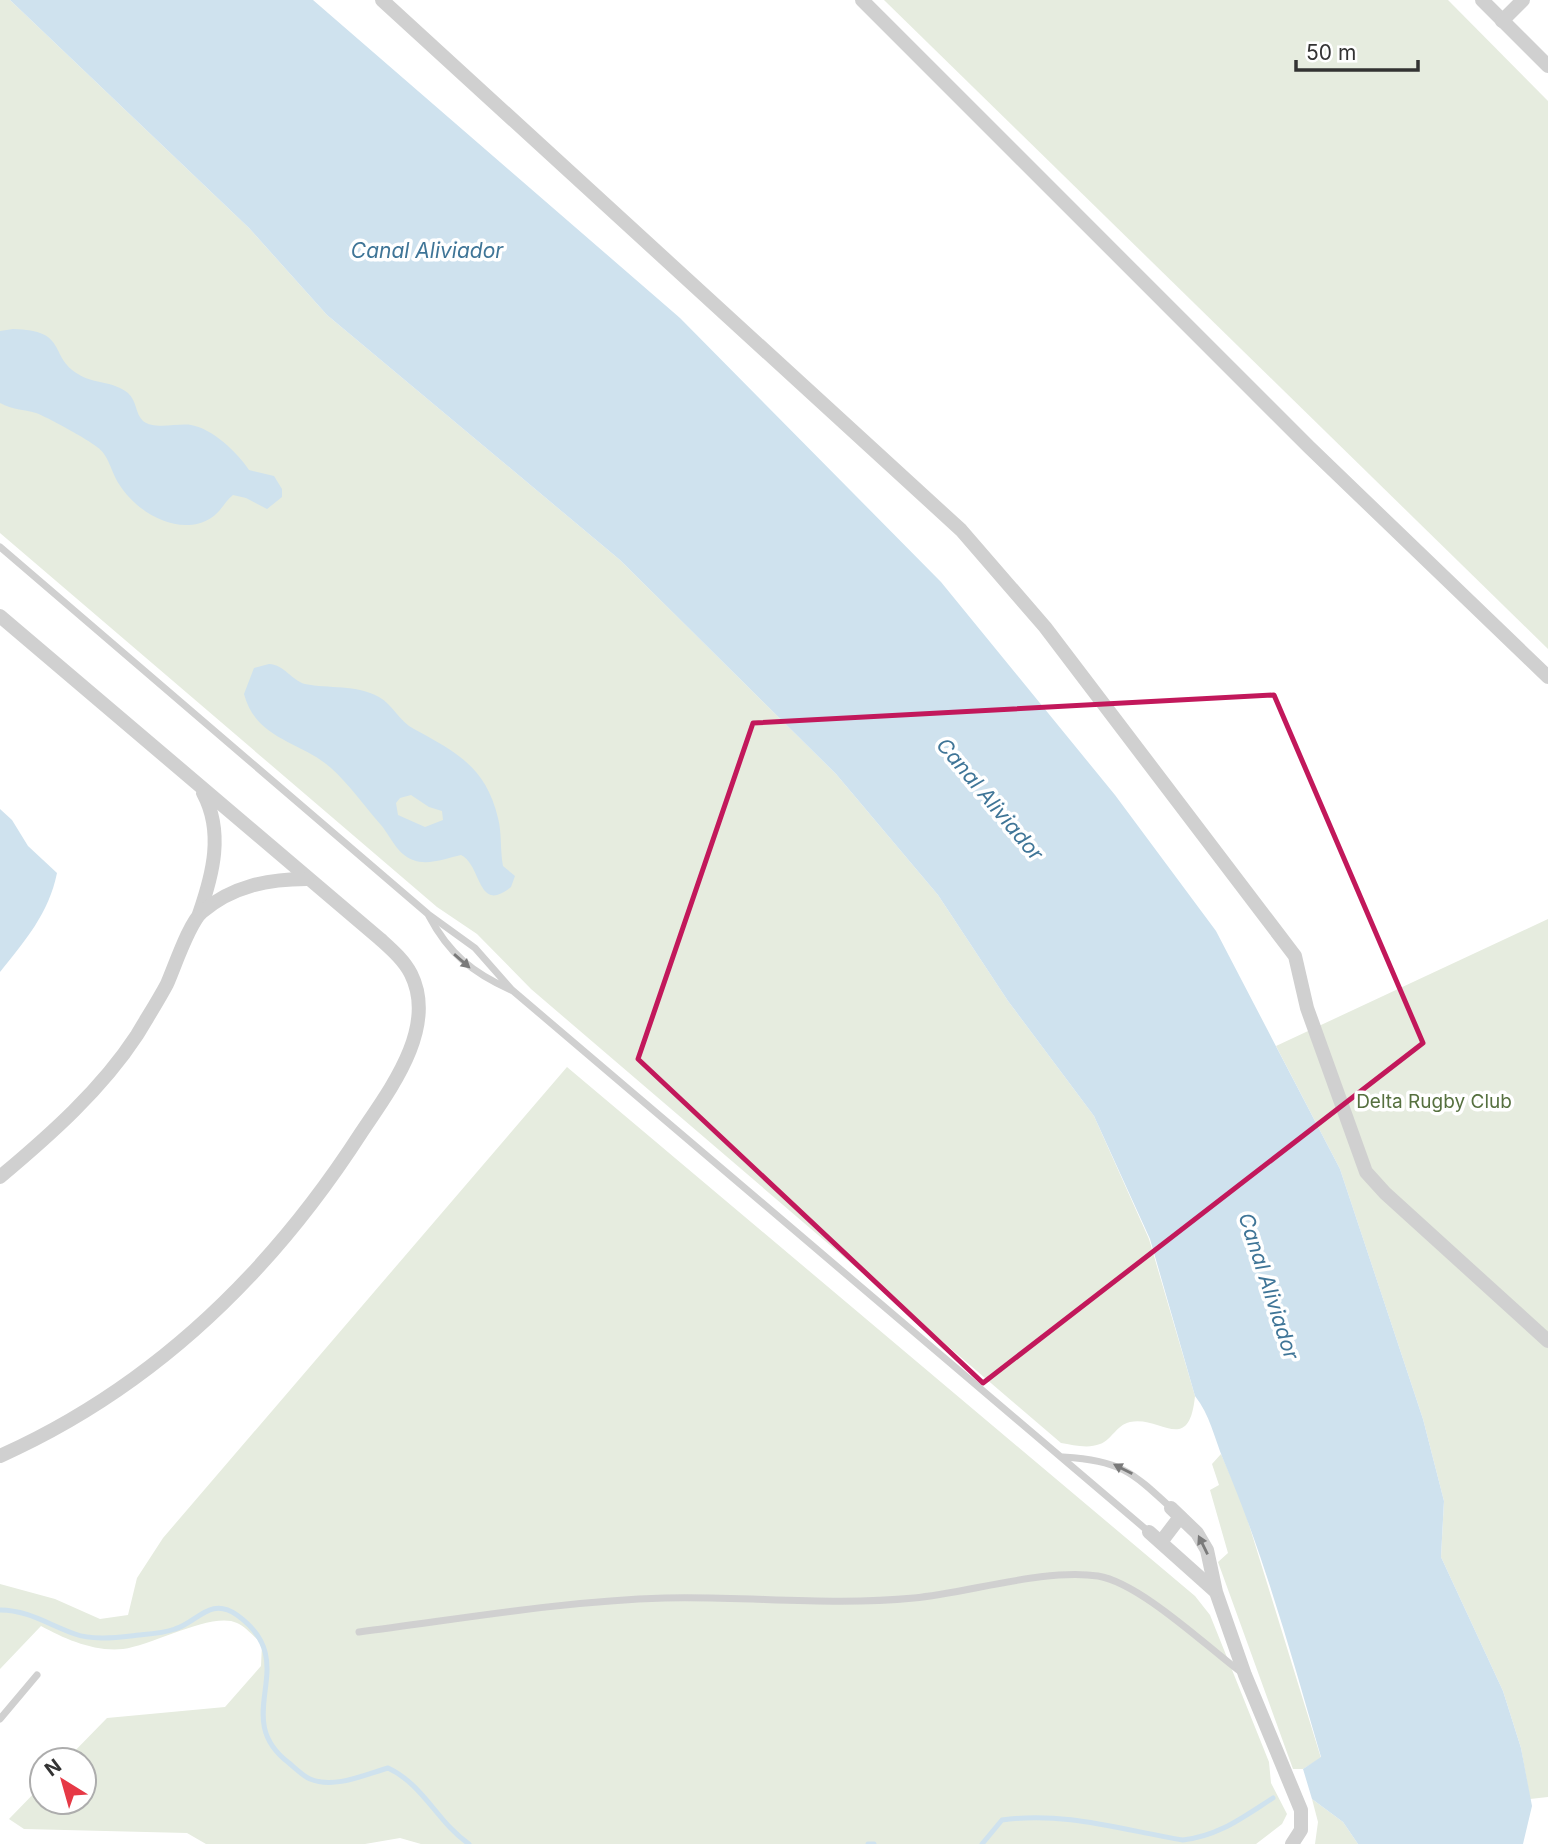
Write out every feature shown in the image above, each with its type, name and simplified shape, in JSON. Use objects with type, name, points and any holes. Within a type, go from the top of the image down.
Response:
[{"type":"street","points":[[382,0],[798,378],[970,540],[1045,627],[1295,956],[1307,1008],[1366,1172],[1385,1193],[1548,1341]]},
{"type":"street","points":[[862,0],[1309,447],[1548,677]]},
{"type":"street","points":[[1482,0],[1548,66]]},
{"type":"street","points":[[1502,20],[1523,0]]},
{"type":"street","points":[[0,616],[380,939],[412,975],[417,994],[413,1043],[404,1068],[309,1210],[259,1270],[188,1337],[128,1383],[52,1430],[0,1456]]},
{"type":"street","points":[[0,1177],[71,1114],[108,1074],[137,1035],[165,987],[199,914],[211,878],[215,834],[209,804],[199,786]]},
{"type":"street","points":[[199,914],[245,887],[280,879],[307,879]]},
{"type":"street","points":[[1161,1542],[1176,1513],[1204,1543],[1216,1592],[1245,1675],[1301,1810],[1301,1830],[1292,1844]]},
{"type":"street","points":[[1149,1532],[1216,1592]]},
{"type":"lane","points":[[0,547],[428,914],[475,947],[512,990],[1149,1532]]},
{"type":"lane","points":[[428,914],[439,936],[460,961],[481,976],[512,990]]},
{"type":"lane","points":[[1063,1457],[1101,1460],[1118,1466],[1145,1484],[1176,1513]]},
{"type":"lane","points":[[359,1632],[489,1613],[664,1598],[857,1601],[915,1598],[1013,1582],[1097,1576],[1124,1584],[1245,1675]]},
{"type":"lane","points":[[0,1719],[37,1675]]},
{"type":"highlighted area","points":[[1274,695],[1423,1043],[983,1383],[638,1059],[753,723]]},
{"type":"green space","points":[[0,0],[10,0],[249,228],[327,315],[620,560],[836,774],[938,895],[1008,1001],[1094,1116],[1149,1239],[1195,1396],[1187,1424],[1180,1429],[1171,1429],[1141,1421],[1130,1422],[1121,1426],[1104,1442],[1095,1445],[1061,1443],[531,989],[477,934],[437,907],[0,533]]},
{"type":"green space","points":[[884,0],[1448,0],[1548,101],[1548,649]]},
{"type":"green space","name":"Delta Rugby Club","points":[[1548,919],[1548,1797],[1530,1799],[1521,1748],[1503,1691],[1441,1557],[1444,1501],[1423,1419],[1340,1169],[1276,1046]]},
{"type":"green space","points":[[567,1067],[1195,1596],[1210,1615],[1269,1762],[1271,1783],[1287,1814],[1282,1824],[1256,1844],[421,1844],[400,1838],[365,1844],[206,1844],[187,1833],[24,1829],[9,1819],[28,1799],[28,1816],[98,1816],[98,1746],[80,1746],[107,1718],[225,1707],[261,1666],[262,1644],[237,1623],[213,1621],[123,1649],[80,1644],[41,1626],[0,1669],[0,1584],[55,1599],[100,1619],[128,1615],[137,1578],[163,1538]]},
{"type":"green space","points":[[1221,1454],[1242,1502],[1321,1758],[1303,1769],[1293,1769],[1218,1562],[1228,1553],[1210,1490],[1219,1485],[1212,1464]]},
{"type":"green space","points":[[1312,1799],[1343,1822],[1358,1844],[1315,1844],[1318,1822]]},
{"type":"water","name":"Canal Aliviador","points":[[10,0],[313,0],[680,318],[941,582],[1115,795],[1216,931],[1340,1169],[1423,1419],[1444,1501],[1441,1557],[1503,1691],[1521,1748],[1532,1806],[1523,1844],[1358,1844],[1343,1822],[1312,1799],[1303,1769],[1321,1757],[1277,1606],[1252,1532],[1208,1418],[1195,1396],[1150,1239],[1094,1116],[1008,1001],[938,895],[836,774],[620,560],[327,315],[249,228]]},
{"type":"water","points":[[13,329],[43,334],[55,345],[69,367],[78,374],[90,380],[116,386],[128,393],[140,418],[148,424],[191,425],[208,431],[231,449],[249,470],[274,476],[282,489],[282,497],[267,509],[246,498],[233,495],[211,518],[186,525],[159,519],[147,512],[127,494],[104,454],[97,447],[41,415],[0,403],[0,331]]},
{"type":"water","points":[[275,665],[305,684],[352,688],[379,697],[409,726],[443,745],[467,763],[477,773],[493,800],[499,824],[503,866],[515,876],[511,887],[500,894],[492,895],[486,892],[468,860],[461,855],[419,862],[403,854],[331,768],[269,731],[258,721],[244,694],[254,668]],"holes":[[[411,795],[429,807],[442,811],[443,820],[425,827],[398,815],[396,803],[400,798]]]},
{"type":"water","points":[[0,809],[12,820],[28,846],[57,873],[42,914],[0,972]]},
{"type":"waterway","points":[[0,1610],[20,1612],[75,1634],[98,1638],[166,1631],[183,1626],[212,1609],[228,1610],[256,1634],[265,1652],[267,1671],[264,1727],[272,1745],[289,1763],[302,1774],[319,1782],[349,1780],[388,1768],[411,1784],[469,1844]]},
{"type":"waterway","points":[[982,1844],[1002,1820],[1025,1818],[1093,1823],[1183,1840],[1196,1838],[1241,1819],[1273,1798]]},
{"type":"waterway","points":[[868,1844],[874,1844]]}]
